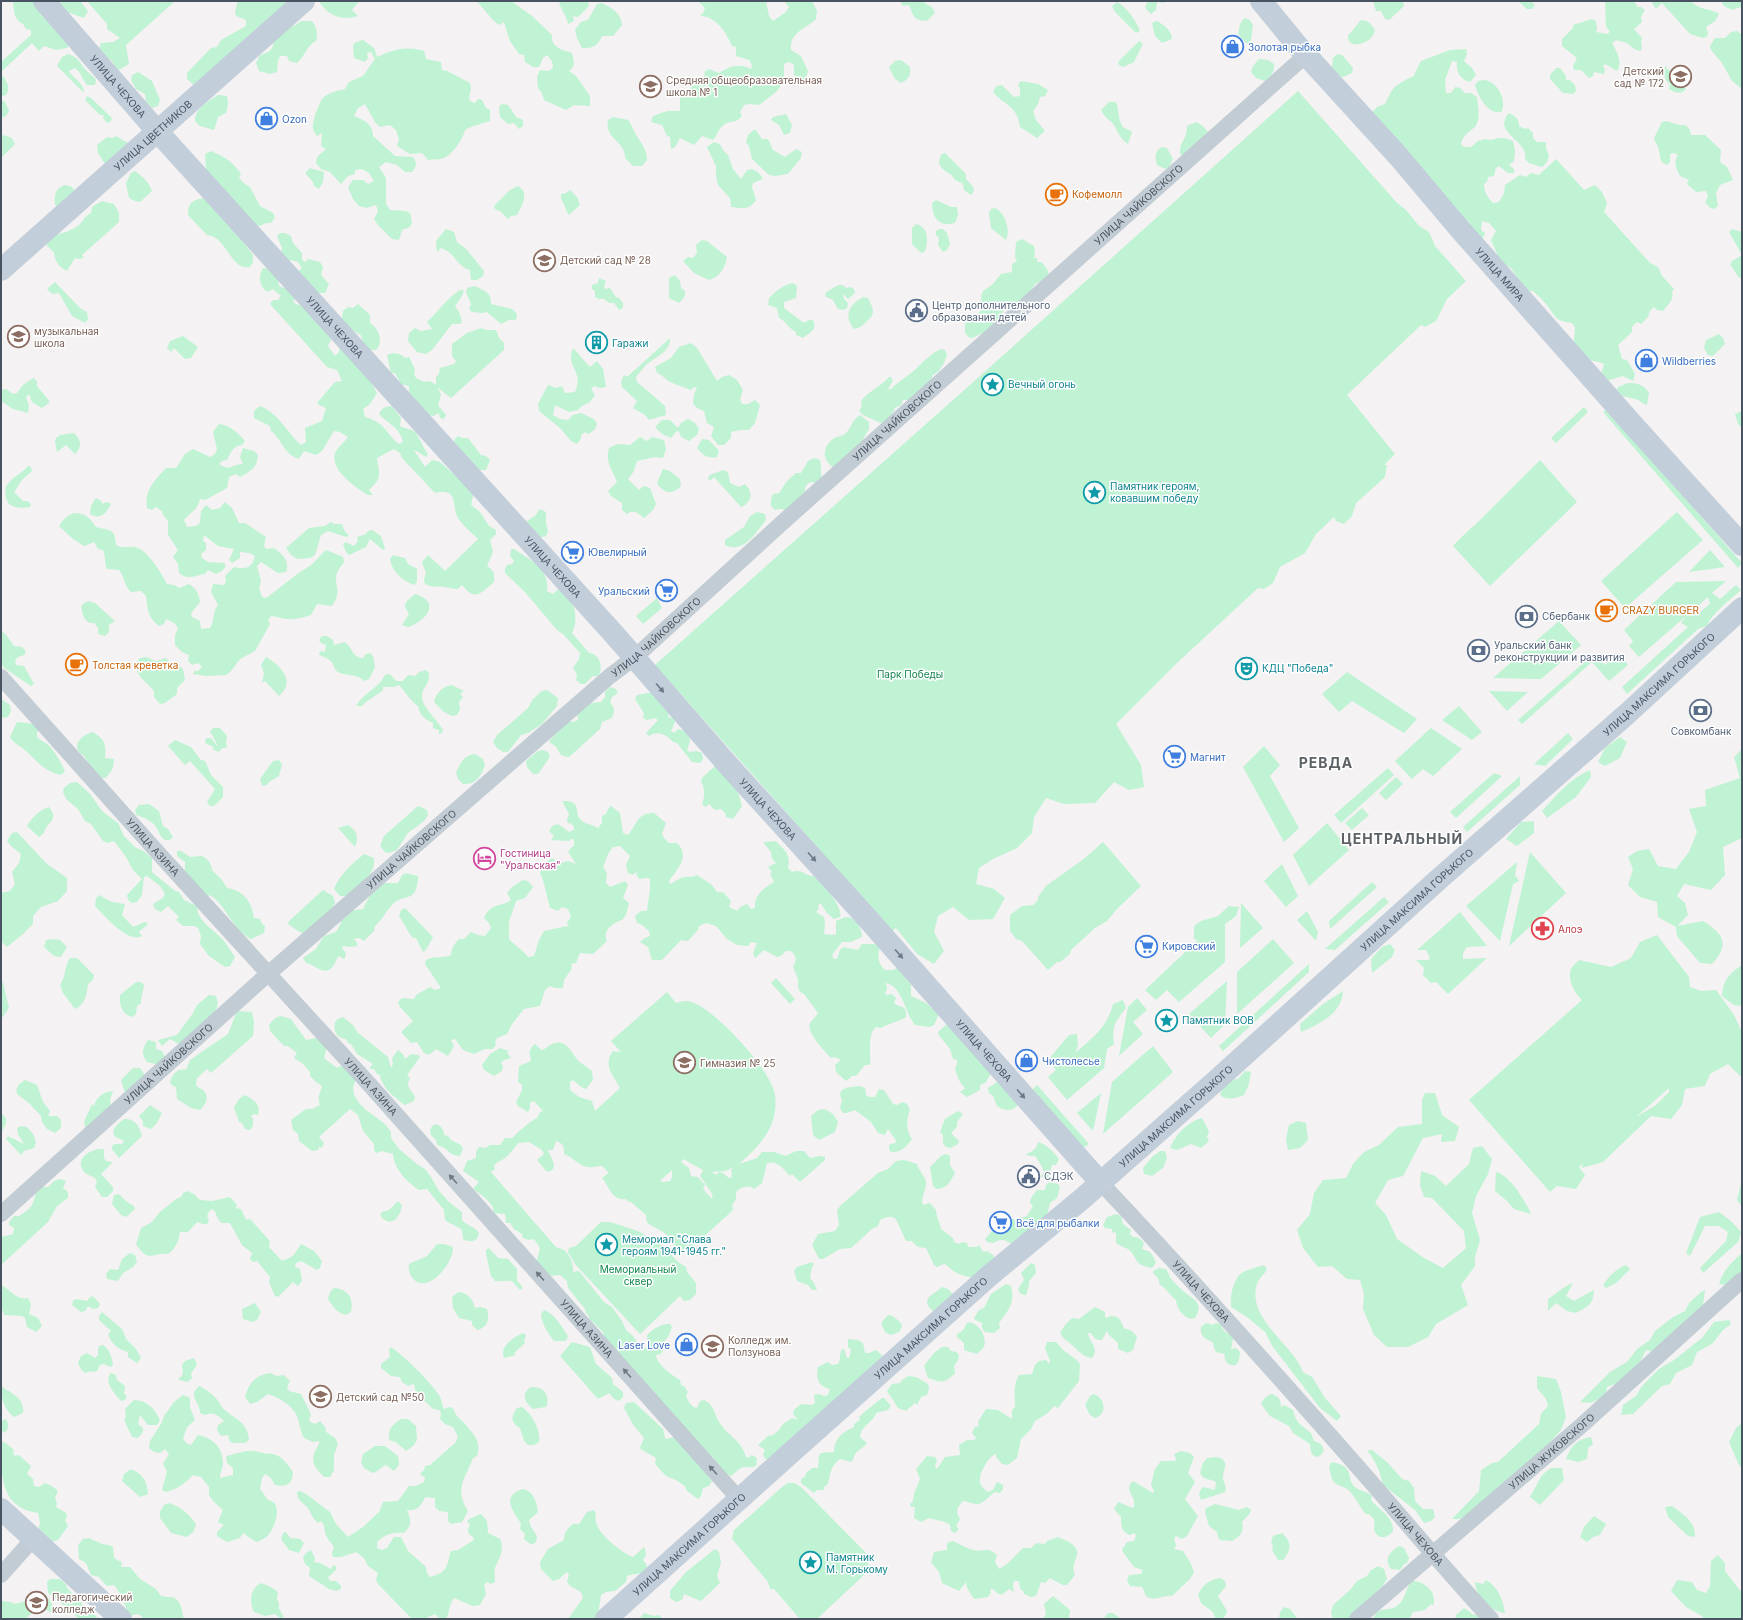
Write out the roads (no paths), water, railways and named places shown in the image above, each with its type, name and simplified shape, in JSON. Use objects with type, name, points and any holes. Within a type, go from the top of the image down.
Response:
[{"type":"main road","name":"УЛИЦА ЧЕХОВА","points":[[44,1],[157,130],[634,658],[733,771],[868,919],[1100,1182]]},
{"type":"main road","name":"УЛИЦА ЦВЕТНИКОВ","points":[[1,270],[304,1]]},
{"type":"main road","name":"УЛИЦА МИРА","points":[[1261,1],[1306,54],[1399,157],[1458,227],[1635,427],[1742,545]]},
{"type":"main road","name":"УЛИЦА МАКСИМА ГОРЬКОГО","points":[[606,1619],[989,1276],[1082,1199],[1213,1084],[1439,879],[1632,710],[1742,608]]},
{"type":"main road","points":[[1,1509],[121,1619]]},
{"type":"street","name":"УЛИЦА ЧАЙКОВСКОГО","points":[[1,1214],[268,974],[610,676],[634,658],[783,522],[1306,54]]},
{"type":"street","name":"УЛИЦА АЗИНА","points":[[1,676],[268,974],[369,1084],[739,1499]]},
{"type":"street","name":"УЛИЦА ЧЕХОВА","points":[[1100,1182],[1195,1285],[1433,1553],[1450,1575],[1491,1619]]},
{"type":"street","name":"УЛИЦА ЖУКОВСКОГО","points":[[1358,1619],[1582,1424],[1742,1280]]},
{"type":"street","points":[[1,1575],[33,1539]]},
{"type":"place","name":"Золотая рыбка","points":[[1233,47]]},
{"type":"place","name":"Детский сад № 172","points":[[1680,77]]},
{"type":"place","name":"Средняя общеобразовательная школа № 1","points":[[650,86]]},
{"type":"place","name":"Ozon","points":[[267,119]]},
{"type":"place","name":"Кофемолл","points":[[1057,194]]},
{"type":"place","name":"Детский сад № 28","points":[[544,260]]},
{"type":"place","name":"Центр дополнительного образования детей","points":[[916,311]]},
{"type":"place","name":"музыкальная школа","points":[[19,337]]},
{"type":"place","name":"Гаражи","points":[[596,343]]},
{"type":"place","name":"Wildberries","points":[[1646,361]]},
{"type":"place","name":"Вечный огонь","points":[[993,384]]},
{"type":"place","name":"Памятник героям, ковавшим победу","points":[[1094,492]]},
{"type":"place","name":"Ювелирный","points":[[573,552]]},
{"type":"place","name":"Уральский","points":[[666,591]]},
{"type":"place","name":"CRAZY BURGER","points":[[1607,610]]},
{"type":"place","name":"Сбербанк","points":[[1527,616]]},
{"type":"place","name":"Уральский банк реконструкции и развития","points":[[1479,651]]},
{"type":"place","name":"Толстая креветка","points":[[77,665]]},
{"type":"place","name":"КДЦ \"Победа\"","points":[[1246,668]]},
{"type":"place","name":"Совкомбанк","points":[[1701,711]]},
{"type":"place","name":"Магнит","points":[[1175,757]]},
{"type":"place","name":"Гостиница \"Уральская\"","points":[[485,859]]},
{"type":"place","name":"Алоэ","points":[[1542,929]]},
{"type":"place","name":"Кировский","points":[[1147,946]]},
{"type":"place","name":"Памятник ВОВ","points":[[1166,1020]]},
{"type":"place","name":"Чистолесье","points":[[1027,1061]]},
{"type":"place","name":"Гимназия № 25","points":[[685,1063]]},
{"type":"place","name":"СДЭК","points":[[1029,1176]]},
{"type":"place","name":"Всё для рыбалки","points":[[1001,1223]]},
{"type":"place","name":"Мемориал \"Слава героям 1941-1945 гг.\"","points":[[607,1245]]},
{"type":"place","name":"Laser Love","points":[[686,1345]]},
{"type":"place","name":"Колледж им. Ползунова","points":[[712,1346]]},
{"type":"place","name":"Детский сад №50","points":[[321,1397]]},
{"type":"place","name":"Памятник М. Горькому","points":[[811,1563]]},
{"type":"place","name":"Педагогический колледж","points":[[37,1603]]},
{"type":"district","name":"РЕВДА","points":[[1326,763]]},
{"type":"district","name":"ЦЕНТРАЛЬНЫЙ","points":[[1402,839]]},
{"type":"park label","name":"Парк Победы","points":[[910,674]]},
{"type":"park label","name":"Мемориальный сквер","points":[[638,1274]]}]
